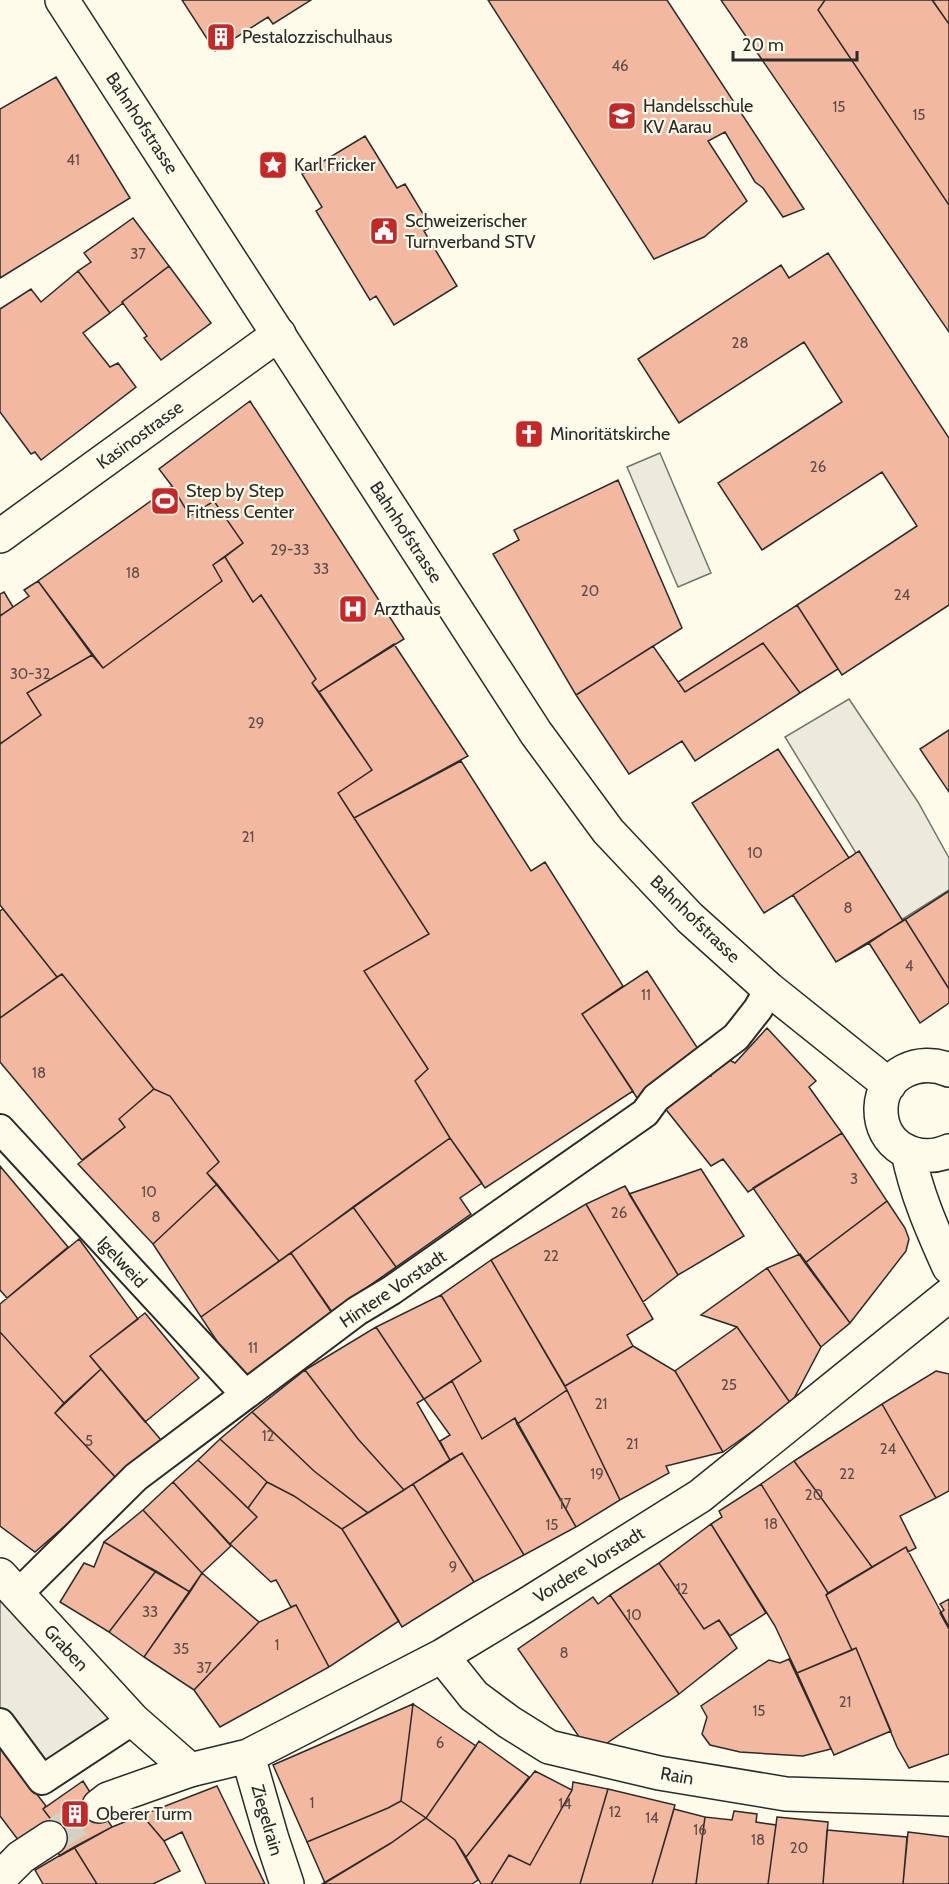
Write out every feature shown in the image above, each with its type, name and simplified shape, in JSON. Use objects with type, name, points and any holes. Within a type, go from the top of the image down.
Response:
[{"type":"street","name":"Bahnhofstrasse","points":[[62,0],[420,555],[566,776],[608,831],[690,918],[770,989],[889,1084]]},
{"type":"street","name":"Kasinostrasse","points":[[0,536],[279,334]]},
{"type":"street","name":"Hintere Vorstadt","points":[[8,1584],[30,1582],[136,1477],[357,1311],[392,1290],[645,1113],[656,1098],[736,1037],[770,989]]},
{"type":"street","points":[[949,1070],[930,1064],[907,1069],[889,1084],[881,1107],[887,1134],[896,1145],[921,1156],[935,1156],[949,1151]]},
{"type":"street","name":"Igelweid","points":[[0,1129],[245,1394]]},
{"type":"street","points":[[908,1152],[914,1181],[930,1226],[949,1267]]},
{"type":"street","name":"Vordere Vorstadt","points":[[99,1806],[108,1799],[190,1770],[248,1755],[442,1656],[700,1496],[949,1295]]},
{"type":"street","name":"Graben","points":[[8,1584],[133,1720],[190,1770]]},
{"type":"street","name":"Rain","points":[[442,1656],[474,1696],[509,1722],[549,1747],[659,1773],[786,1794],[949,1799]]},
{"type":"street","points":[[0,1723],[42,1780],[133,1720]]},
{"type":"street","name":"Ziegelrain","points":[[248,1755],[287,1884]]},
{"type":"street","points":[[18,1873],[50,1838]]},
{"type":"shaded area","points":[[660,453],[711,573],[678,587],[627,467]]},
{"type":"shaded area","points":[[849,699],[918,802],[949,858],[949,890],[898,922],[785,737]]},
{"type":"shaded area","points":[[0,1575],[103,1702],[111,1721],[42,1780],[0,1723]]},
{"type":"building","name":"Pestalozzischulhaus","points":[[182,0],[311,0],[273,24],[268,17],[215,51]]},
{"type":"building","points":[[488,0],[667,0],[804,209],[783,217],[763,188],[755,182],[725,132],[708,141],[747,201],[704,237],[654,259]]},
{"type":"building","points":[[721,0],[825,0],[818,10],[949,205],[949,332]]},
{"type":"building","points":[[825,0],[932,0],[949,24],[949,205],[818,10]]},
{"type":"building","points":[[949,0],[949,24],[933,1]]},
{"type":"building","points":[[56,77],[130,198],[0,278],[0,109]]},
{"type":"building","points":[[365,136],[397,188],[405,184],[431,227],[424,231],[457,286],[394,325],[376,296],[370,300],[316,211],[322,207],[302,174]]},
{"type":"building","points":[[133,218],[169,266],[110,313],[78,271],[91,262],[84,253]]},
{"type":"building","points":[[828,253],[949,438],[949,605],[842,675],[797,605],[917,526],[882,472],[762,550],[718,483],[842,402],[804,342],[679,423],[638,359],[781,265],[789,278]]},
{"type":"building","points":[[169,266],[211,323],[161,360],[144,338],[147,336],[122,302]]},
{"type":"building","points":[[78,271],[110,313],[83,333],[110,367],[118,363],[136,387],[41,460],[35,452],[31,454],[0,412],[0,309],[31,289],[41,302]]},
{"type":"building","points":[[250,401],[404,639],[319,692],[312,683],[316,679],[261,595],[253,602],[225,557],[243,543],[214,501],[190,516],[159,469]]},
{"type":"building","points":[[618,480],[682,628],[576,695],[493,554],[519,540],[514,530]]},
{"type":"building","points":[[172,486],[190,516],[214,501],[243,543],[213,565],[222,581],[103,668],[38,581]]},
{"type":"building","points":[[225,557],[253,602],[261,595],[316,679],[312,683],[372,770],[338,793],[429,934],[364,971],[428,1069],[415,1081],[450,1138],[279,1261],[207,1173],[219,1162],[170,1096],[154,1089],[62,974],[57,977],[0,905],[0,744],[41,715],[27,693],[92,655],[103,668],[222,581],[213,565]]},
{"type":"building","points":[[38,581],[92,655],[27,693],[41,715],[0,744],[0,616],[29,596],[24,590]]},
{"type":"building","points":[[4,592],[13,607],[0,616],[0,594]]},
{"type":"building","points":[[797,605],[838,669],[800,693],[763,643],[685,692],[678,682]]},
{"type":"building","points":[[763,643],[800,693],[695,761],[682,741],[629,774],[576,695],[653,646],[685,692]]},
{"type":"building","points":[[394,644],[468,756],[354,818],[338,793],[372,770],[319,692]]},
{"type":"building","points":[[949,730],[949,792],[920,749]]},
{"type":"building","points":[[778,749],[849,858],[859,851],[903,921],[949,891],[949,1003],[920,1023],[869,943],[836,962],[793,895],[764,913],[692,803]]},
{"type":"building","points":[[461,761],[531,871],[545,862],[623,986],[582,1014],[633,1091],[485,1188],[450,1138],[415,1081],[428,1069],[364,971],[429,934],[354,818]]},
{"type":"building","points":[[859,851],[903,921],[836,962],[793,895]]},
{"type":"building","points":[[3,909],[57,977],[0,1018],[0,911]]},
{"type":"building","points":[[905,919],[949,989],[949,1003],[920,1023],[869,943]]},
{"type":"building","points":[[647,971],[704,1058],[639,1101],[582,1014]]},
{"type":"building","points":[[62,974],[154,1089],[119,1119],[125,1127],[82,1160],[0,1062],[0,1018]]},
{"type":"building","points":[[767,1028],[816,1081],[809,1087],[842,1133],[748,1192],[723,1159],[711,1166],[664,1107],[703,1076],[711,1076],[710,1074],[726,1058],[735,1063]]},
{"type":"building","points":[[154,1089],[170,1096],[219,1162],[207,1173],[217,1184],[153,1244],[78,1164],[125,1127],[119,1119]]},
{"type":"building","points":[[842,1133],[887,1201],[805,1263],[753,1188]]},
{"type":"building","points":[[450,1138],[482,1183],[460,1198],[471,1214],[396,1267],[353,1207]]},
{"type":"building","points":[[0,1166],[68,1247],[7,1298],[0,1290]]},
{"type":"building","points":[[701,1169],[744,1236],[678,1275],[629,1194]]},
{"type":"building","points":[[217,1184],[279,1261],[201,1317],[153,1244]]},
{"type":"building","points":[[625,1186],[678,1275],[643,1302],[586,1204]]},
{"type":"building","points":[[887,1201],[905,1228],[909,1239],[906,1251],[850,1323],[805,1263]]},
{"type":"building","points":[[586,1204],[653,1319],[627,1335],[633,1346],[565,1386],[491,1260]]},
{"type":"building","points":[[353,1207],[396,1267],[332,1312],[291,1253]]},
{"type":"building","points":[[79,1239],[138,1319],[90,1356],[101,1369],[64,1403],[0,1332],[0,1304]]},
{"type":"building","points":[[291,1253],[336,1319],[244,1382],[201,1317]]},
{"type":"building","points":[[800,1254],[850,1323],[821,1347],[767,1268]]},
{"type":"building","points":[[491,1260],[567,1390],[517,1424],[515,1418],[482,1439],[452,1381],[481,1361],[441,1295]]},
{"type":"building","points":[[767,1268],[821,1347],[791,1404],[737,1327],[701,1315]]},
{"type":"building","points":[[441,1295],[481,1361],[424,1399],[376,1327]]},
{"type":"building","points":[[145,1313],[199,1378],[145,1422],[90,1356]]},
{"type":"building","points":[[376,1327],[424,1399],[417,1403],[450,1460],[404,1490],[358,1439],[305,1370]]},
{"type":"building","points":[[737,1327],[791,1404],[723,1452],[675,1371]]},
{"type":"building","points":[[0,1332],[64,1403],[55,1413],[118,1480],[35,1552],[0,1526]]},
{"type":"building","points":[[633,1346],[675,1371],[723,1452],[666,1466],[669,1473],[620,1500],[565,1386]]},
{"type":"building","points":[[101,1369],[161,1440],[118,1480],[55,1413]]},
{"type":"building","points":[[305,1370],[358,1439],[404,1490],[368,1513],[314,1471],[252,1412]]},
{"type":"building","points":[[936,1371],[949,1374],[949,1491],[936,1498],[882,1404]]},
{"type":"building","points":[[452,1381],[482,1439],[515,1418],[576,1527],[524,1555],[462,1453],[450,1460],[440,1441],[450,1435],[424,1399]]},
{"type":"building","points":[[567,1390],[620,1500],[576,1527],[517,1424]]},
{"type":"building","points":[[882,1404],[936,1498],[900,1516],[916,1548],[908,1552],[906,1547],[872,1567],[794,1461]]},
{"type":"building","points":[[252,1412],[314,1471],[368,1513],[342,1529],[294,1496],[267,1482],[220,1439]]},
{"type":"building","points":[[220,1439],[267,1482],[248,1508],[198,1460]]},
{"type":"building","points":[[462,1453],[524,1555],[474,1582],[413,1484]]},
{"type":"building","points":[[198,1460],[257,1517],[230,1544],[173,1482]]},
{"type":"building","points":[[794,1461],[872,1567],[828,1593],[761,1484]]},
{"type":"building","points":[[173,1482],[231,1546],[202,1573],[143,1510]]},
{"type":"building","points":[[267,1482],[294,1496],[342,1529],[399,1621],[329,1667],[296,1605],[291,1607],[276,1580],[271,1582],[230,1544],[257,1517],[248,1508]]},
{"type":"building","points":[[413,1484],[474,1582],[402,1627],[342,1529]]},
{"type":"building","points":[[761,1484],[828,1593],[826,1595],[852,1650],[797,1673],[775,1626],[711,1524],[722,1517],[719,1511]]},
{"type":"building","points":[[143,1510],[202,1573],[190,1592],[104,1542]]},
{"type":"building","points":[[711,1524],[766,1613],[730,1636],[719,1620],[704,1629],[659,1563]]},
{"type":"building","points":[[104,1542],[156,1571],[109,1632],[60,1602],[84,1563],[94,1567]]},
{"type":"building","points":[[906,1547],[949,1627],[949,1754],[909,1768],[897,1747],[856,1648],[852,1650],[826,1595]]},
{"type":"building","points":[[659,1563],[704,1629],[719,1620],[737,1648],[679,1694],[610,1595]]},
{"type":"building","points":[[156,1571],[190,1592],[144,1657],[109,1632]]},
{"type":"building","points":[[202,1573],[259,1622],[194,1690],[144,1657]]},
{"type":"building","points":[[610,1595],[679,1694],[591,1754],[518,1649],[593,1597],[598,1604]]},
{"type":"building","points":[[949,1599],[949,1629],[940,1613],[944,1610],[940,1604]]},
{"type":"building","points":[[296,1605],[329,1667],[220,1727],[194,1690],[259,1622]]},
{"type":"building","points":[[856,1648],[891,1731],[834,1755],[797,1673]]},
{"type":"building","points":[[789,1659],[831,1749],[803,1756],[740,1752],[710,1745],[702,1734],[707,1717],[701,1706],[769,1660],[780,1663]]},
{"type":"building","points":[[413,1704],[401,1801],[307,1842],[273,1765]]},
{"type":"building","points":[[413,1704],[476,1746],[426,1818],[401,1801]]},
{"type":"building","points":[[479,1741],[529,1777],[466,1857],[455,1840],[426,1818]]},
{"type":"building","points":[[0,1747],[46,1806],[43,1809],[56,1826],[25,1849],[0,1816]]},
{"type":"building","points":[[535,1771],[572,1790],[530,1865],[509,1855],[491,1884],[481,1884],[466,1857]]},
{"type":"building","name":"Oberer Turm","points":[[83,1781],[112,1827],[60,1856],[56,1849],[56,1826],[43,1809]]},
{"type":"building","points":[[573,1782],[608,1789],[580,1884],[491,1884],[509,1855],[530,1865],[572,1790]]},
{"type":"building","points":[[217,1786],[265,1884],[206,1884],[182,1832],[164,1841],[142,1815]]},
{"type":"building","points":[[608,1789],[675,1805],[652,1884],[580,1884]]},
{"type":"building","points":[[401,1801],[426,1818],[391,1843],[325,1883],[307,1842]]},
{"type":"building","points":[[674,1809],[705,1817],[696,1884],[652,1884]]},
{"type":"building","points":[[734,1811],[757,1814],[756,1822],[776,1825],[768,1884],[696,1884],[705,1817],[732,1820]]},
{"type":"building","points":[[142,1815],[164,1841],[180,1871],[153,1884],[97,1884],[74,1847],[112,1827]]},
{"type":"building","points":[[777,1817],[828,1822],[823,1884],[768,1884]]},
{"type":"building","points":[[426,1818],[455,1840],[478,1880],[472,1884],[322,1884],[391,1843]]},
{"type":"building","points":[[827,1830],[907,1837],[903,1884],[823,1884]]},
{"type":"building","points":[[908,1832],[949,1837],[949,1884],[903,1884]]},
{"type":"building","points":[[74,1847],[97,1884],[43,1884],[35,1870]]},
{"type":"tunnel","points":[[50,1838],[99,1806]]},
{"type":"place","name":"Pestalozzischulhaus","points":[[221,37]]},
{"type":"place","name":"Handelsschule KV Aarau","points":[[622,116]]},
{"type":"place","name":"Karl Fricker","points":[[273,165]]},
{"type":"place","name":"Schweizerischer Turnverband STV","points":[[384,231]]},
{"type":"place","name":"Minoritätskirche","points":[[529,434]]},
{"type":"place","name":"Step by Step Fitness Center","points":[[165,501]]},
{"type":"place","name":"Arzthaus","points":[[353,609]]},
{"type":"place","name":"Oberer Turm","points":[[75,1814]]}]
